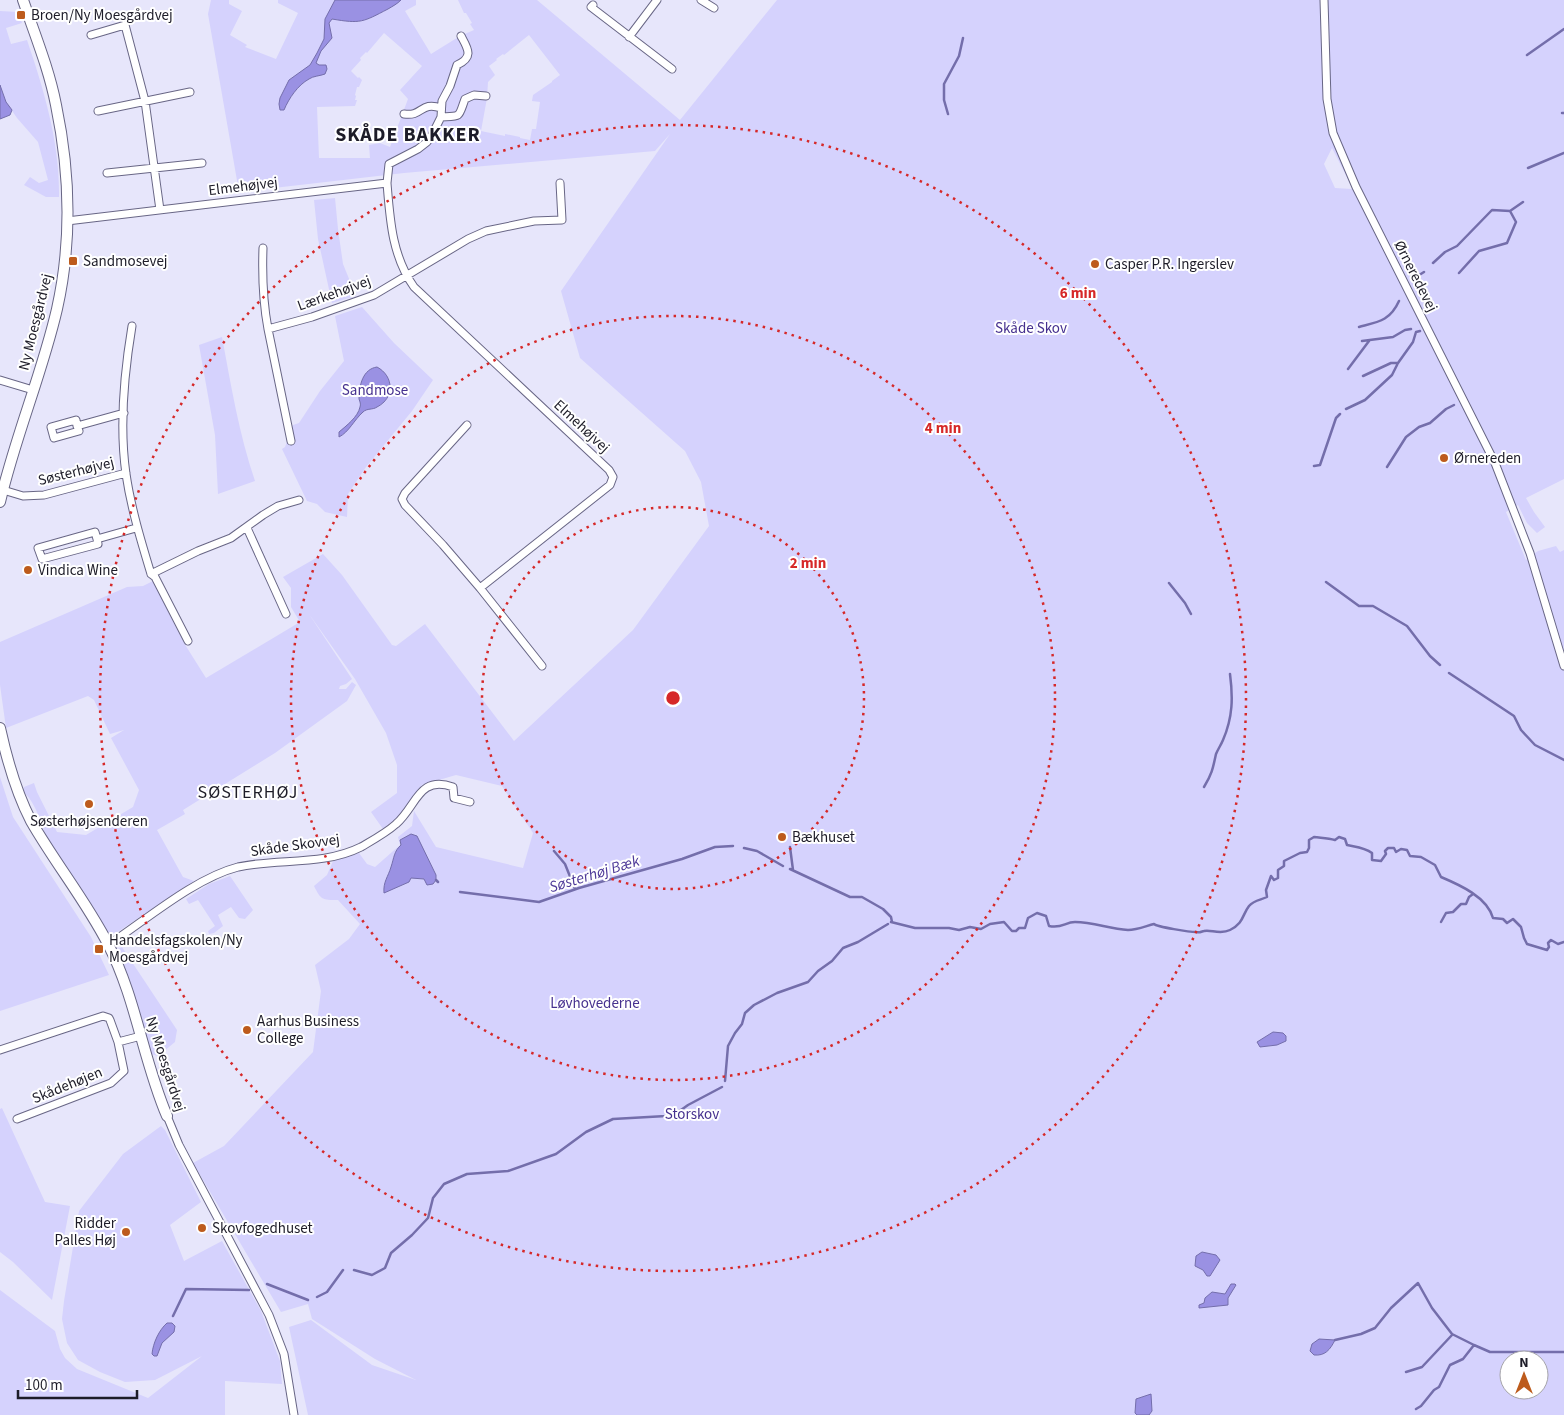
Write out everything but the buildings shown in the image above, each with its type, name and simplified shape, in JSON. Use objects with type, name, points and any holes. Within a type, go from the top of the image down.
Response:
[{"type":"street","name":"Ny Moesgårdvej","points":[[0,502],[57,309],[66,250],[67,181],[56,104],[47,70],[23,0]]},
{"type":"street","points":[[629,37],[657,0]]},
{"type":"street","points":[[702,0],[714,8]]},
{"type":"street","name":"Ørneredevej","points":[[1324,0],[1327,99],[1333,133],[1356,188],[1495,463],[1530,553],[1564,666]]},
{"type":"street","points":[[593,5],[591,7],[672,69]]},
{"type":"street","points":[[91,35],[126,25],[145,102],[160,210]]},
{"type":"street","points":[[387,183],[389,164],[418,150],[432,135],[440,117],[442,101],[450,86],[457,64],[465,61],[468,55],[468,49],[461,36]]},
{"type":"street","points":[[98,111],[190,92]]},
{"type":"street","points":[[440,117],[459,115],[463,111],[465,99],[469,96],[486,96]]},
{"type":"street","points":[[404,114],[418,113],[425,106],[432,105],[441,108]]},
{"type":"street","points":[[107,173],[202,163]]},
{"type":"street","name":"Elmehøjvej","points":[[67,221],[387,183],[393,241],[406,275],[414,287],[569,431],[609,470],[612,477],[610,485],[480,588]]},
{"type":"street","points":[[406,275],[468,239],[486,231],[534,222],[562,220],[560,183]]},
{"type":"street","points":[[263,248],[262,284],[264,307],[291,440]]},
{"type":"street","name":"Lærkehøjvej","points":[[268,329],[312,317],[366,298],[390,287],[406,275]]},
{"type":"street","name":"Søsterhøjvej","points":[[132,326],[126,361],[124,413],[126,473],[136,528],[151,574],[155,577],[188,641]]},
{"type":"street","points":[[0,380],[33,390]]},
{"type":"street","points":[[78,426],[124,413]]},
{"type":"street","points":[[467,425],[405,493],[402,499],[405,505],[444,545],[542,666]]},
{"type":"street","name":"Søsterhøjvej","points":[[3,490],[23,496],[44,495],[126,473]]},
{"type":"street","points":[[151,574],[198,551],[231,538],[278,506],[299,500]]},
{"type":"street","points":[[97,539],[136,528]]},
{"type":"street","points":[[247,528],[286,614]]},
{"type":"street","points":[[95,532],[97,539],[98,544],[42,560],[38,548],[95,532]]},
{"type":"street","name":"Ny Moesgårdvej","points":[[0,728],[15,784],[31,820],[73,884],[108,945],[125,987],[157,1092],[179,1145],[269,1315],[284,1354],[294,1415]]},
{"type":"street","name":"Skåde Skovvej","points":[[108,945],[204,881],[222,873],[268,862],[328,858],[360,847],[397,824],[408,811],[418,794],[434,784],[443,783],[453,787],[454,798],[470,802]]},
{"type":"street","name":"Skådehøjen","points":[[0,1050],[103,1016],[109,1018],[118,1042],[124,1071],[111,1083],[17,1120]]},
{"type":"street","points":[[118,1042],[141,1036]]},
{"type":"green space","points":[[211,0],[229,0],[229,4],[242,11],[230,35],[247,45],[245,47],[276,59],[298,13],[278,3],[278,0],[416,0],[416,5],[405,11],[431,54],[460,36],[474,30],[470,24],[472,23],[466,13],[464,13],[458,0],[537,0],[680,120],[777,0],[1564,0],[1564,479],[1526,498],[1545,527],[1537,533],[1527,523],[1518,505],[1506,512],[1526,560],[1538,551],[1556,546],[1560,552],[1564,550],[1564,1415],[308,1415],[289,1327],[311,1320],[372,1365],[416,1380],[375,1359],[312,1319],[308,1304],[281,1312],[193,1163],[224,1146],[313,1052],[321,991],[315,965],[349,939],[360,924],[338,900],[323,898],[318,894],[314,886],[327,875],[333,861],[359,853],[367,864],[375,867],[400,845],[398,837],[412,826],[414,811],[436,847],[523,868],[533,833],[502,786],[456,775],[422,785],[398,817],[383,829],[371,812],[397,793],[397,765],[386,733],[355,679],[309,614],[352,679],[340,686],[339,689],[346,689],[352,682],[356,685],[347,701],[275,753],[183,810],[185,814],[157,830],[183,877],[194,881],[119,931],[113,934],[106,932],[46,837],[31,800],[23,792],[24,787],[34,783],[57,832],[86,835],[133,807],[139,790],[111,738],[124,730],[110,734],[94,700],[88,696],[6,728],[0,685],[0,642],[127,587],[143,586],[153,581],[184,643],[206,678],[300,622],[291,607],[291,588],[283,577],[323,554],[342,575],[392,645],[396,646],[425,624],[514,741],[633,630],[709,526],[701,482],[685,451],[580,358],[561,291],[670,134],[655,151],[404,173],[239,192],[208,14]],"holes":[[[384,33],[422,66],[400,90],[408,99],[390,147],[380,143],[369,145],[370,158],[319,158],[317,107],[355,106],[357,87],[359,87],[362,80],[351,71],[361,60],[360,58],[367,53]],[[529,35],[560,75],[533,95],[532,101],[540,102],[536,129],[532,129],[530,140],[481,131],[488,82],[495,75],[489,66]],[[1332,148],[1353,189],[1335,188],[1324,164]]]},
{"type":"green space","points":[[0,11],[18,12],[22,23],[6,28],[11,44],[27,40],[39,78],[54,137],[59,177],[59,197],[46,197],[24,185],[30,177],[39,183],[48,180],[38,142],[6,102],[0,85]]},
{"type":"green space","points":[[335,198],[343,264],[356,296],[332,303],[318,239],[314,200]]},
{"type":"green space","name":"Sandmose","points":[[362,307],[394,343],[433,380],[412,411],[366,467],[348,494],[347,517],[325,512],[317,504],[307,501],[282,449],[285,447],[293,425],[299,423],[320,391],[344,361],[335,316]]},
{"type":"green space","points":[[222,337],[240,427],[255,481],[218,494],[215,435],[199,345]]},
{"type":"green space","points":[[0,777],[13,817],[91,937],[109,975],[0,1011]]},
{"type":"green space","points":[[230,876],[253,910],[245,919],[239,918],[231,907],[218,915],[223,926],[214,933],[209,934],[208,931],[215,926],[198,900],[189,904],[186,899],[209,884]]},
{"type":"green space","points":[[122,947],[177,1030],[175,1042],[158,1056],[151,1054],[117,953],[118,949]]},
{"type":"green space","points":[[2,1108],[45,1202],[70,1206],[52,1300],[0,1252],[0,1109]]},
{"type":"green space","points":[[161,1126],[165,1130],[201,1202],[170,1225],[184,1261],[222,1241],[261,1311],[280,1361],[282,1384],[225,1381],[225,1415],[0,1415],[0,1290],[55,1331],[60,1349],[65,1358],[77,1369],[148,1398],[202,1356],[155,1380],[125,1382],[100,1372],[78,1360],[67,1343],[62,1319],[79,1211],[123,1154]]},
{"type":"shaded area","points":[[335,0],[401,0],[388,9],[362,21],[332,19],[329,23],[332,38],[321,51],[316,63],[326,65],[325,74],[312,77],[301,85],[294,92],[284,110],[280,110],[280,98],[289,80],[310,65],[324,39],[325,19]]},
{"type":"shaded area","points":[[0,85],[6,102],[12,110],[10,115],[0,119]]},
{"type":"shaded area","points":[[377,367],[383,371],[389,381],[390,387],[387,398],[375,408],[363,412],[346,432],[339,437],[339,432],[359,411],[360,388],[365,374],[372,368]]},
{"type":"shaded area","points":[[411,834],[417,836],[436,875],[436,880],[433,884],[427,885],[424,879],[411,878],[409,882],[384,893],[385,883],[394,855],[401,845],[400,840]]},
{"type":"shaded area","points":[[1273,1032],[1283,1033],[1286,1036],[1286,1041],[1277,1045],[1260,1047],[1257,1042]]},
{"type":"shaded area","points":[[1202,1252],[1216,1255],[1220,1260],[1210,1276],[1207,1276],[1203,1270],[1195,1266],[1196,1256]]},
{"type":"shaded area","points":[[1231,1284],[1236,1285],[1228,1298],[1228,1305],[1199,1308],[1199,1305],[1204,1303],[1205,1298],[1212,1292],[1225,1294]]},
{"type":"shaded area","points":[[167,1323],[172,1323],[175,1326],[174,1332],[162,1343],[157,1356],[154,1356],[152,1354],[155,1341],[161,1329]]},
{"type":"shaded area","points":[[1319,1339],[1335,1340],[1327,1352],[1314,1355],[1310,1351],[1312,1344]]},
{"type":"shaded area","points":[[1151,1394],[1152,1411],[1149,1415],[1137,1415],[1135,1413],[1136,1399]]},
{"type":"waterway","points":[[1527,55],[1564,29]]},
{"type":"waterway","points":[[948,114],[944,100],[944,84],[959,56],[963,38]]},
{"type":"waterway","points":[[1528,168],[1564,153]]},
{"type":"waterway","points":[[1459,273],[1479,251],[1507,243],[1516,222],[1510,211],[1523,202]]},
{"type":"waterway","points":[[1433,263],[1445,252],[1457,246],[1492,210],[1510,211]]},
{"type":"waterway","points":[[1416,277],[1424,272]]},
{"type":"waterway","points":[[1359,327],[1383,320],[1392,313],[1399,301]]},
{"type":"waterway","points":[[1362,341],[1393,337],[1405,330],[1411,329]]},
{"type":"waterway","points":[[1346,409],[1365,400],[1392,375],[1413,342],[1416,332],[1420,331]]},
{"type":"waterway","points":[[1348,369],[1369,341]]},
{"type":"waterway","points":[[1363,376],[1391,363],[1398,363]]},
{"type":"waterway","points":[[1387,467],[1406,437],[1419,427],[1430,423],[1446,409],[1454,405]]},
{"type":"waterway","points":[[1314,466],[1320,465],[1336,418],[1340,414]]},
{"type":"waterway","points":[[1326,582],[1359,606],[1373,606],[1407,626],[1430,656],[1440,665]]},
{"type":"waterway","points":[[1169,583],[1191,614]]},
{"type":"waterway","points":[[1449,673],[1514,716],[1521,730],[1535,745],[1564,760]]},
{"type":"waterway","points":[[1204,787],[1211,775],[1216,754],[1229,723],[1232,699],[1230,674]]},
{"type":"waterway","name":"Søsterhøj Bæk","points":[[891,922],[915,928],[949,928],[959,930],[970,927],[981,929],[990,924],[1004,922],[1012,931],[1016,931],[1019,928],[1025,928],[1028,918],[1037,913],[1046,916],[1049,926],[1053,927],[1072,922],[1082,922],[1128,930],[1154,924],[1167,928],[1199,932],[1226,931],[1238,925],[1251,904],[1267,897],[1266,890],[1271,876],[1274,880],[1278,878],[1278,870],[1284,866],[1284,861],[1300,853],[1307,852],[1309,840],[1314,837],[1335,840],[1339,837],[1345,839],[1347,845],[1363,848],[1372,853],[1372,860],[1381,861],[1388,848],[1394,848],[1396,852],[1401,849],[1407,850],[1410,856],[1421,857],[1435,865],[1441,877],[1479,898],[1490,911],[1493,918],[1503,919],[1507,923],[1513,919],[1521,927],[1527,944],[1547,950],[1549,947],[1548,943],[1551,940],[1558,944],[1564,942]]},
{"type":"waterway","name":"Søsterhøj Bæk","points":[[460,892],[539,902],[579,888],[682,859],[715,847],[733,846]]},
{"type":"waterway","points":[[790,847],[793,870]]},
{"type":"waterway","name":"Søsterhøj Bæk","points":[[744,848],[757,851],[783,866]]},
{"type":"waterway","points":[[554,851],[565,864],[575,889]]},
{"type":"waterway","name":"Søsterhøj Bæk","points":[[790,869],[850,897],[862,897],[883,909],[891,917],[892,922]]},
{"type":"waterway","points":[[1441,922],[1446,913],[1453,912],[1461,904],[1466,904],[1469,897],[1473,894]]},
{"type":"waterway","points":[[725,1081],[728,1046],[742,1024],[745,1013],[754,1005],[777,993],[808,982],[818,971],[832,961],[843,948],[858,942],[888,924]]},
{"type":"waterway","points":[[354,1270],[372,1275],[385,1268],[391,1253],[428,1218],[433,1198],[444,1184],[467,1174],[508,1171],[556,1154],[586,1132],[613,1119],[666,1116],[681,1110],[722,1087]]},
{"type":"waterway","points":[[317,1297],[327,1292],[343,1270]]},
{"type":"waterway","points":[[1335,1340],[1361,1334],[1375,1328],[1391,1308],[1418,1283],[1432,1308],[1452,1334],[1474,1345],[1490,1352],[1564,1352]]},
{"type":"waterway","points":[[267,1284],[308,1300]]},
{"type":"waterway","points":[[173,1316],[186,1289],[249,1290]]},
{"type":"waterway","points":[[1406,1372],[1422,1367],[1452,1335]]},
{"type":"waterway","points":[[1416,1409],[1439,1387],[1450,1365],[1463,1359],[1474,1345]]},
{"type":"place","name":"Broen/Ny Moesgårdvej","points":[[21,15]]},
{"type":"place","name":"Sandmosevej","points":[[73,261]]},
{"type":"place","name":"Casper P.R. Ingerslev","points":[[1095,264]]},
{"type":"place","name":"Ørnereden","points":[[1444,458]]},
{"type":"place","name":"Vindica Wine","points":[[28,570]]},
{"type":"place","name":"Søsterhøjsenderen","points":[[89,804]]},
{"type":"place","name":"Bækhuset","points":[[782,837]]},
{"type":"place","name":"Handelsfagskolen/Ny Moesgårdvej","points":[[99,949]]},
{"type":"place","name":"Aarhus Business College","points":[[247,1030]]},
{"type":"place","name":"Skovfogedhuset","points":[[202,1228]]},
{"type":"place","name":"Ridder Palles Høj","points":[[126,1232]]},
{"type":"district","name":"SKÅDE BAKKER","points":[[408,134]]},
{"type":"district","name":"SØSTERHØJ","points":[[248,792]]},
{"type":"park label","name":"Skåde Skov","points":[[1031,328]]},
{"type":"park label","name":"Løvhovederne","points":[[595,1003]]},
{"type":"park label","name":"Storskov","points":[[692,1114]]}]
